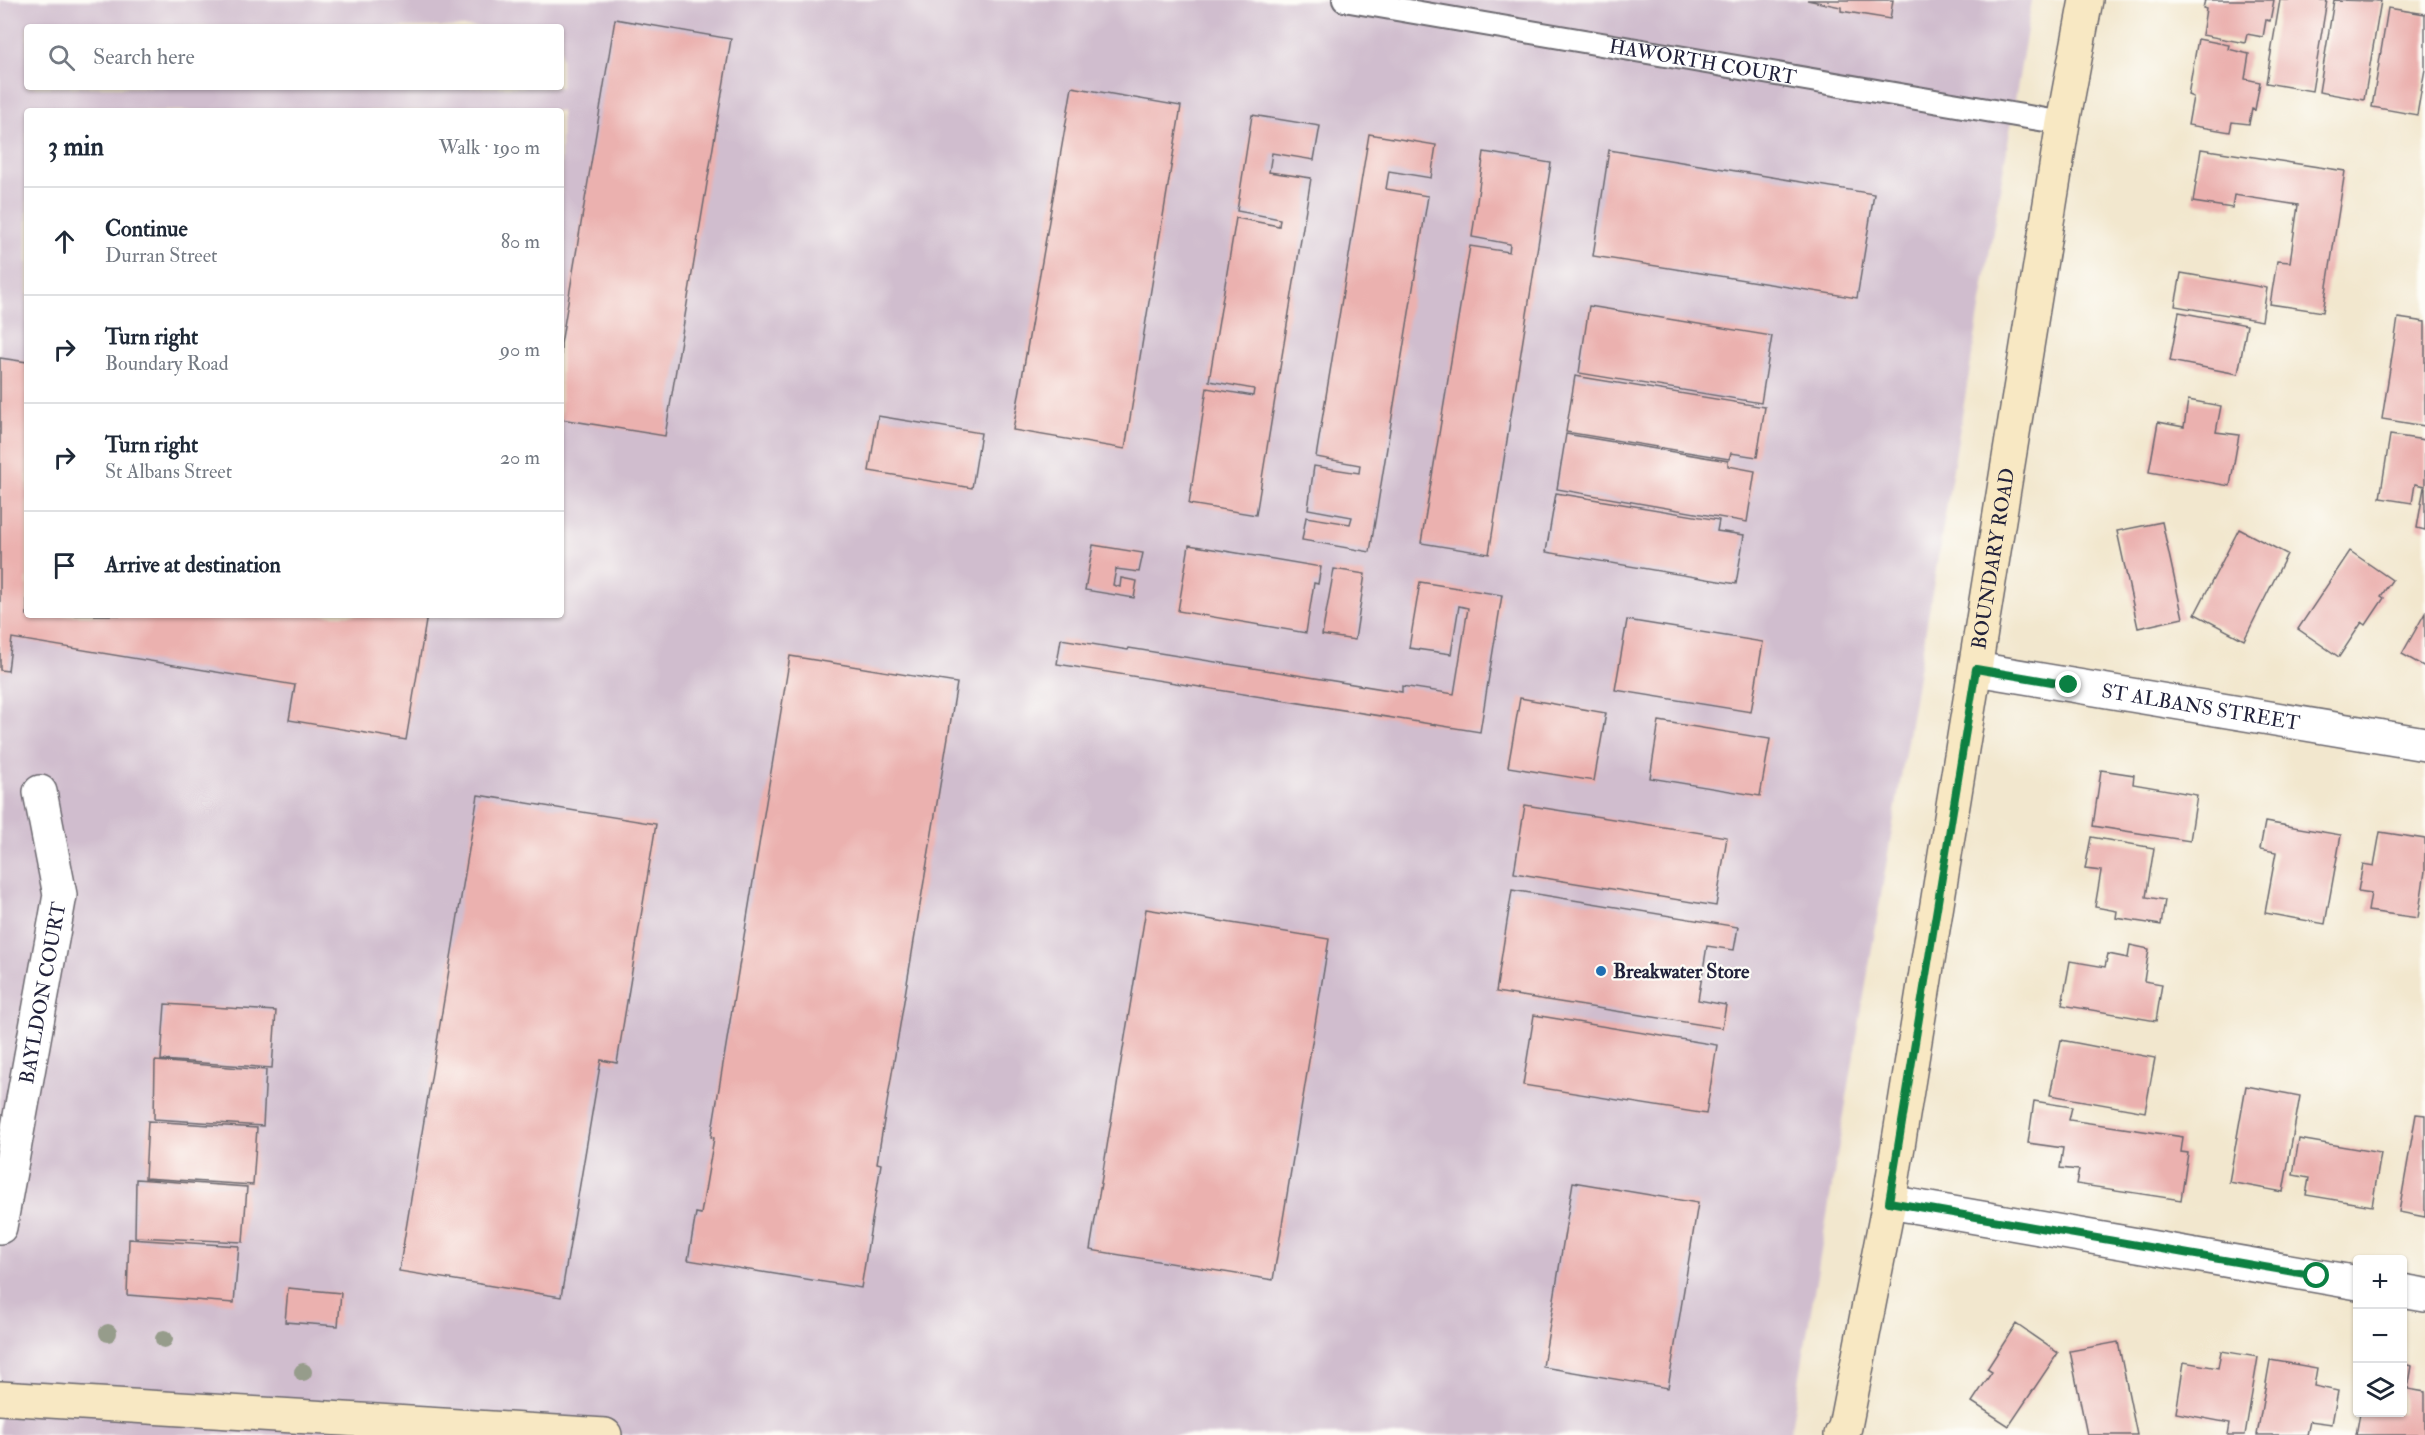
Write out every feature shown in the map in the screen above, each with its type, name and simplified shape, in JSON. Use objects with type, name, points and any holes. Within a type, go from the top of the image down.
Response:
[{"type":"street","name":"BOUNDARY ROAD","points":[[1841,1435],[1845,1427],[1855,1382],[1889,1202],[2063,123],[2086,0]]},
{"type":"street","name":"ST ALBANS STREET","points":[[1976,669],[2425,744]]},
{"type":"street","name":"BAYLDON COURT","points":[[0,1227],[60,895],[40,792]]},
{"type":"street","points":[[1889,1202],[2353,1282]]},
{"type":"street","points":[[2407,1292],[2425,1295]]},
{"type":"street","points":[[0,1398],[605,1435]]},
{"type":"lane","name":"HAWORTH COURT","points":[[1344,0],[2063,123]]},
{"type":"shaded area","points":[[0,0],[2032,0],[1790,1435],[0,1435]]},
{"type":"building","points":[[1807,0],[1893,0],[1890,19],[1841,11],[1841,7]]},
{"type":"building","points":[[2205,0],[2274,0],[2270,21],[2266,20],[2263,37],[2247,34],[2245,43],[2202,35]]},
{"type":"building","points":[[2280,0],[2327,0],[2312,91],[2266,83]]},
{"type":"building","points":[[2334,0],[2381,1],[2364,100],[2319,92]]},
{"type":"building","points":[[2388,8],[2425,14],[2425,69],[2417,115],[2372,107]]},
{"type":"building","points":[[615,19],[731,39],[665,436],[564,419],[564,326]]},
{"type":"building","points":[[2198,39],[2229,45],[2228,49],[2249,54],[2245,79],[2260,82],[2255,110],[2252,109],[2249,124],[2232,122],[2230,132],[2188,125],[2193,97],[2188,95]]},
{"type":"building","points":[[1072,87],[1181,106],[1125,449],[1013,430]]},
{"type":"building","points":[[1252,115],[1320,126],[1314,160],[1272,153],[1269,172],[1311,178],[1256,515],[1189,504],[1207,388],[1253,396],[1254,389],[1209,381],[1236,218],[1279,226],[1280,219],[1237,211]]},
{"type":"building","points":[[1369,134],[1436,145],[1431,178],[1389,171],[1386,189],[1428,196],[1370,552],[1302,540],[1306,517],[1350,524],[1352,517],[1308,509],[1314,466],[1359,473],[1360,465],[1316,457]]},
{"type":"building","points":[[2201,149],[2345,171],[2323,312],[2270,304],[2277,261],[2290,262],[2298,205],[2234,195],[2232,208],[2193,202]]},
{"type":"building","points":[[1609,150],[1874,194],[1857,298],[1593,256]]},
{"type":"building","points":[[1484,152],[1551,163],[1489,554],[1421,543],[1470,246],[1509,252],[1510,244],[1472,237]]},
{"type":"building","points":[[2181,273],[2267,288],[2262,321],[2175,306]]},
{"type":"building","points":[[1589,306],[1772,336],[1761,403],[1579,373]]},
{"type":"building","points":[[2179,312],[2247,325],[2238,374],[2170,361]]},
{"type":"building","points":[[2398,318],[2425,322],[2425,426],[2382,419]]},
{"type":"building","points":[[0,358],[24,362],[24,618],[426,618],[406,740],[289,720],[295,685],[12,638],[8,671],[0,670]]},
{"type":"building","points":[[1575,376],[1765,407],[1757,457],[1731,453],[1729,459],[1566,432]]},
{"type":"building","points":[[2188,400],[2221,406],[2216,432],[2239,435],[2230,486],[2149,472],[2158,422],[2184,427]]},
{"type":"building","points":[[878,416],[981,433],[972,488],[869,471]]},
{"type":"building","points":[[1566,434],[1728,461],[1728,466],[1755,471],[1747,522],[1557,489]]},
{"type":"building","points":[[2390,435],[2425,440],[2425,486],[2415,484],[2412,503],[2380,498]]},
{"type":"building","points":[[2425,488],[2425,530],[2417,528]]},
{"type":"building","points":[[1556,493],[1719,520],[1717,531],[1744,535],[1736,584],[1546,552]]},
{"type":"building","points":[[2162,522],[2183,618],[2138,628],[2117,531]]},
{"type":"building","points":[[2239,529],[2287,554],[2244,640],[2195,614]]},
{"type":"building","points":[[1093,545],[1143,553],[1139,572],[1116,569],[1113,585],[1120,587],[1121,578],[1137,581],[1134,598],[1085,590]]},
{"type":"building","points":[[1189,545],[1321,567],[1318,584],[1314,583],[1306,633],[1178,611]]},
{"type":"building","points":[[2350,551],[2392,580],[2381,596],[2384,598],[2366,625],[2362,622],[2339,657],[2298,629]]},
{"type":"building","points":[[1334,569],[1365,574],[1355,640],[1322,635]]},
{"type":"building","points":[[1420,582],[1502,595],[1480,732],[1057,664],[1061,639],[1402,692],[1402,686],[1454,694],[1468,608],[1459,606],[1451,654],[1409,648]]},
{"type":"building","points":[[2425,613],[2425,667],[2402,654]]},
{"type":"building","points":[[1627,620],[1763,642],[1751,712],[1615,690]]},
{"type":"building","points":[[790,656],[957,683],[877,1163],[881,1164],[861,1288],[688,1260],[696,1213],[701,1214],[714,1138],[711,1137]]},
{"type":"building","points":[[1520,698],[1606,713],[1594,781],[1508,767]]},
{"type":"building","points":[[1659,721],[1770,739],[1760,796],[1650,778]]},
{"type":"building","points":[[2101,770],[2134,775],[2133,784],[2197,795],[2190,841],[2093,826]]},
{"type":"building","points":[[478,795],[656,824],[617,1063],[601,1060],[561,1297],[399,1271]]},
{"type":"building","points":[[1525,805],[1727,837],[1716,906],[1514,873]]},
{"type":"building","points":[[2265,822],[2341,835],[2325,924],[2265,913],[2276,852],[2260,849]]},
{"type":"building","points":[[2380,832],[2425,839],[2425,871],[2418,918],[2368,911],[2371,893],[2358,891],[2363,864],[2374,866]]},
{"type":"building","points":[[2091,837],[2154,848],[2146,897],[2165,900],[2161,925],[2116,918],[2117,911],[2095,907],[2101,871],[2085,869]]},
{"type":"building","name":"Breakwater Store","points":[[1512,890],[1738,927],[1734,950],[1707,946],[1698,1000],[1726,1005],[1722,1028],[1496,992]]},
{"type":"building","points":[[1146,909],[1329,939],[1273,1280],[1090,1250]]},
{"type":"building","points":[[2130,945],[2149,949],[2144,981],[2162,984],[2156,1021],[2062,1005],[2070,961],[2105,967],[2108,954],[2128,958]]},
{"type":"building","points":[[165,1004],[276,1011],[272,1068],[161,1060]]},
{"type":"building","points":[[1534,1015],[1717,1045],[1706,1114],[1523,1085]]},
{"type":"building","points":[[2061,1040],[2155,1058],[2145,1112],[2050,1095]]},
{"type":"building","points":[[155,1061],[266,1070],[263,1126],[154,1119]]},
{"type":"building","points":[[2246,1086],[2300,1096],[2283,1192],[2229,1182]]},
{"type":"building","points":[[2034,1101],[2072,1107],[2069,1120],[2183,1137],[2181,1152],[2188,1153],[2181,1200],[2076,1184],[2079,1170],[2060,1168],[2063,1148],[2028,1143]]},
{"type":"building","points":[[2416,1114],[2425,1115],[2425,1217],[2399,1212]]},
{"type":"building","points":[[148,1121],[257,1128],[253,1185],[145,1178]]},
{"type":"building","points":[[2299,1139],[2381,1153],[2372,1206],[2306,1195],[2309,1178],[2293,1175]]},
{"type":"building","points":[[136,1179],[247,1187],[243,1242],[135,1237]]},
{"type":"building","points":[[1573,1182],[1698,1203],[1668,1388],[1543,1367]]},
{"type":"building","points":[[129,1239],[239,1246],[234,1303],[127,1295]]},
{"type":"building","points":[[288,1288],[341,1293],[338,1326],[285,1322]]},
{"type":"building","points":[[2016,1324],[2058,1353],[2009,1426],[1972,1402],[1992,1372],[1987,1369]]},
{"type":"building","points":[[2118,1342],[2137,1435],[2087,1435],[2070,1351]]},
{"type":"building","points":[[2221,1351],[2258,1357],[2245,1435],[2228,1435],[2230,1423],[2176,1413],[2184,1362],[2218,1368]]},
{"type":"building","points":[[2270,1360],[2317,1368],[2314,1386],[2338,1391],[2332,1424],[2310,1421],[2307,1435],[2257,1435]]},
{"type":"building","points":[[2407,1365],[2412,1366],[2408,1389],[2425,1392],[2425,1435],[2356,1435],[2359,1417],[2407,1417]]},
{"type":"place","name":"Breakwater Store","points":[[1601,971]]},
{"type":"route","points":[[2069,685],[1976,669],[1889,1202],[2317,1276]]}]
